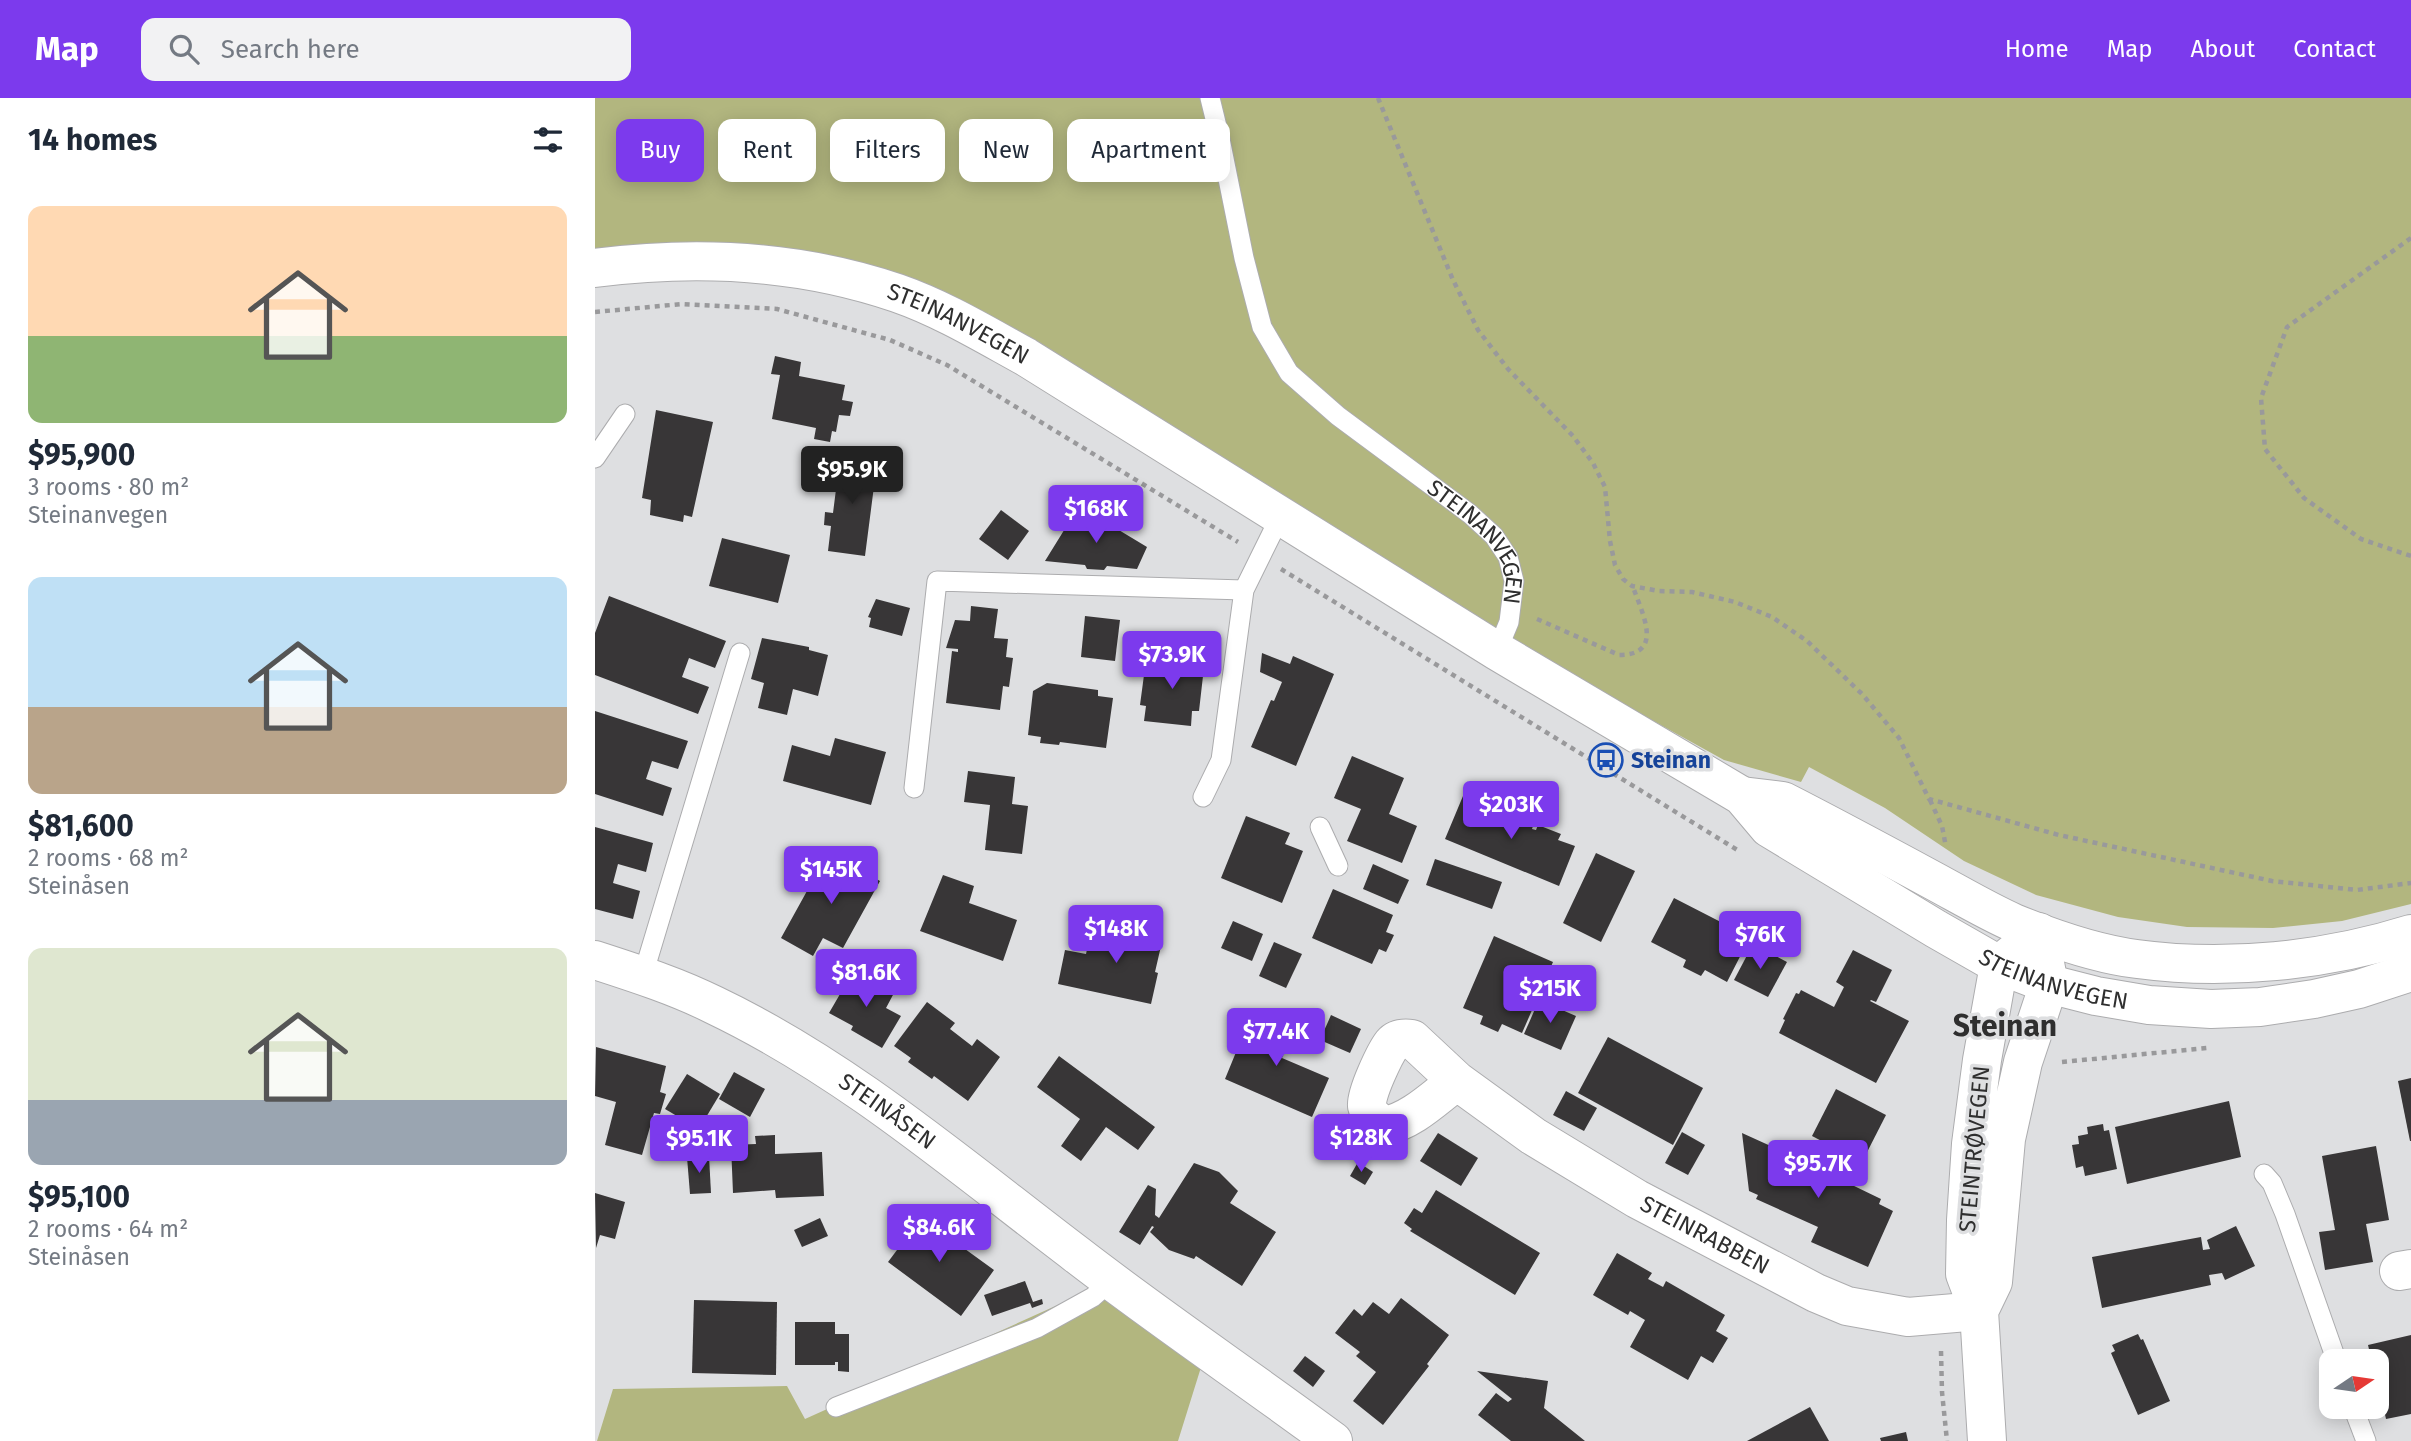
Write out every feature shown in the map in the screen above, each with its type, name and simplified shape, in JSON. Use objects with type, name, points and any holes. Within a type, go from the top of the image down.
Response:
[{"type":"main road","name":"STEINANVEGEN","points":[[595,268],[660,262],[753,263],[825,274],[897,293],[953,316],[1026,357],[1497,651],[1742,796],[1769,828],[1999,965],[2049,984],[2096,996],[2149,1005],[2211,1009],[2260,1007],[2314,999],[2359,989],[2411,972]]},
{"type":"main road","name":"STEINANVEGEN","points":[[1742,796],[1783,801],[2012,922],[2065,941],[2134,959],[2238,963],[2351,949],[2411,934]]},
{"type":"main road","points":[[1999,965],[2039,932]]},
{"type":"main road","name":"STEINTRØVEGEN","points":[[1979,1311],[1993,1282],[2006,1139],[2023,1062],[2049,984],[2039,932]]},
{"type":"main road","name":"STEINÅSEN","points":[[595,960],[643,975],[713,1004],[822,1066],[881,1106],[1111,1281],[1333,1441]]},
{"type":"main road","name":"STEINTRØVEGEN","points":[[1987,1441],[1979,1311],[1965,1275],[1966,1220],[1971,1144],[1982,1060],[1999,965]]},
{"type":"main road","name":"STEINRABBEN","points":[[1457,1081],[1533,1136],[1637,1199],[1816,1293],[1847,1306],[1908,1317],[1979,1311]]},
{"type":"lane","name":"STEINANVEGEN","points":[[1210,98],[1244,258],[1262,327],[1289,373],[1338,416],[1470,514],[1494,536],[1509,557],[1514,581],[1509,622],[1497,651]]},
{"type":"lane","points":[[598,449],[625,414]]},
{"type":"lane","points":[[1203,797],[1221,760],[1244,590],[1281,515]]},
{"type":"lane","points":[[914,788],[937,581],[1244,590]]},
{"type":"lane","points":[[643,975],[740,653]]},
{"type":"lane","points":[[1321,827],[1338,866]]},
{"type":"lane","points":[[2264,1174],[2272,1183],[2285,1214],[2332,1349]]},
{"type":"lane","points":[[836,1407],[1037,1328],[1093,1297],[1111,1281]]},
{"type":"lane","points":[[2358,1419],[2366,1441]]},
{"type":"path","points":[[1378,98],[1453,280],[1478,330],[1508,369],[1573,436],[1599,475],[1605,487],[1615,565],[1623,579],[1632,586],[1659,591],[1692,592],[1735,602],[1772,617],[1807,641],[1862,694],[1899,738],[1942,826],[1947,854]]},
{"type":"path","points":[[2411,238],[2287,327],[2260,398],[2265,449],[2304,498],[2361,539],[2411,556]]},
{"type":"path","points":[[595,312],[682,304],[777,309],[891,340],[947,365],[1741,853]]},
{"type":"path","points":[[1511,607],[1619,655],[1633,655],[1641,650],[1646,641],[1646,626],[1632,586]]},
{"type":"path","points":[[1929,799],[2059,835],[2272,881],[2357,890],[2411,883]]},
{"type":"green space","points":[[595,98],[2411,98],[2411,904],[2342,921],[2273,928],[2187,927],[2118,917],[2036,895],[1964,861],[1885,808],[1809,767],[1801,782],[1724,760],[1281,515],[900,286],[595,273]]},
{"type":"green space","points":[[1111,1281],[1207,1348],[1178,1441],[597,1441],[613,1389],[787,1386],[805,1419]]},
{"type":"building","points":[[775,356],[801,362],[799,376],[845,385],[842,400],[853,402],[850,416],[839,415],[836,432],[832,431],[830,442],[814,439],[816,428],[772,419],[780,375],[771,374]]},
{"type":"building","points":[[656,410],[713,422],[692,517],[684,515],[683,522],[650,515],[651,500],[642,498]]},
{"type":"building","points":[[845,448],[856,450],[855,460],[877,463],[865,556],[828,551],[831,526],[824,525],[825,512],[833,513],[840,458],[843,458]]},
{"type":"building","points":[[1079,506],[1147,547],[1137,569],[1107,566],[1104,570],[1087,569],[1085,565],[1045,561]]},
{"type":"building","points":[[1001,510],[1029,531],[1008,560],[979,539]]},
{"type":"building","points":[[722,538],[790,555],[778,603],[709,586]]},
{"type":"building","points":[[609,596],[726,641],[715,668],[689,658],[682,677],[709,687],[698,714],[595,675],[595,633]]},
{"type":"building","points":[[876,599],[910,608],[902,636],[869,627],[871,618],[868,617]]},
{"type":"building","points":[[971,606],[998,609],[994,638],[1008,639],[1006,657],[1013,658],[1009,687],[1003,686],[1000,710],[946,703],[952,651],[958,652],[958,649],[946,648],[955,620],[970,621]]},
{"type":"building","points":[[1085,616],[1120,620],[1115,661],[1081,657]]},
{"type":"building","points":[[762,638],[809,647],[809,650],[828,655],[818,696],[793,689],[787,715],[758,708],[764,683],[751,679]]},
{"type":"building","points":[[1262,653],[1290,664],[1293,656],[1334,674],[1296,766],[1251,747],[1271,700],[1274,701],[1282,682],[1260,672]]},
{"type":"building","points":[[1154,654],[1199,660],[1197,676],[1203,676],[1199,711],[1192,711],[1191,726],[1144,721],[1146,706],[1140,705],[1144,675],[1151,675]]},
{"type":"building","points":[[1047,683],[1098,690],[1098,696],[1113,698],[1106,748],[1060,742],[1059,745],[1040,743],[1041,737],[1028,735],[1033,691]]},
{"type":"building","points":[[595,711],[688,741],[678,769],[652,761],[646,779],[672,788],[663,816],[595,794]]},
{"type":"building","points":[[835,738],[886,752],[871,805],[783,781],[792,745],[830,756]]},
{"type":"building","points":[[1352,756],[1404,778],[1389,814],[1417,826],[1402,863],[1347,841],[1361,809],[1334,798]]},
{"type":"building","points":[[968,771],[1015,777],[1012,804],[1028,806],[1022,854],[985,850],[990,805],[964,802]]},
{"type":"building","points":[[1463,796],[1481,803],[1480,808],[1509,819],[1512,814],[1534,823],[1532,829],[1536,830],[1538,825],[1561,834],[1558,840],[1575,846],[1559,886],[1445,839]]},
{"type":"building","points":[[1246,816],[1290,833],[1285,844],[1303,851],[1282,903],[1221,878]]},
{"type":"building","points":[[595,827],[653,843],[646,872],[618,864],[613,883],[640,891],[633,919],[595,909]]},
{"type":"building","points":[[828,853],[880,881],[843,948],[823,938],[813,956],[781,938]]},
{"type":"building","points":[[1596,853],[1635,871],[1601,942],[1563,923]]},
{"type":"building","points":[[1435,859],[1502,882],[1492,909],[1426,885]]},
{"type":"building","points":[[1373,864],[1409,880],[1398,904],[1363,889]]},
{"type":"building","points":[[943,875],[974,886],[969,903],[1017,920],[1003,961],[920,931]]},
{"type":"building","points":[[1333,889],[1393,915],[1386,932],[1394,935],[1386,952],[1379,949],[1372,964],[1312,938]]},
{"type":"building","points":[[1674,898],[1750,937],[1727,982],[1705,970],[1701,976],[1683,967],[1686,960],[1651,942]]},
{"type":"building","points":[[1233,921],[1263,934],[1252,961],[1221,948]]},
{"type":"building","points":[[1123,924],[1160,932],[1157,945],[1161,946],[1155,972],[1158,973],[1151,1004],[1058,984],[1065,950],[1086,954],[1091,931],[1114,936]]},
{"type":"building","points":[[1494,936],[1553,962],[1522,1033],[1502,1024],[1498,1032],[1480,1024],[1483,1016],[1463,1008]]},
{"type":"building","points":[[1274,942],[1302,954],[1286,988],[1259,976]]},
{"type":"building","points":[[1753,944],[1787,962],[1768,997],[1734,980]]},
{"type":"building","points":[[1853,950],[1892,970],[1876,1002],[1870,1001],[1909,1021],[1876,1083],[1779,1033],[1796,993],[1799,994],[1801,990],[1834,1007],[1844,987],[1836,982]]},
{"type":"building","points":[[854,970],[894,993],[886,1008],[901,1016],[882,1048],[851,1030],[853,1026],[829,1013]]},
{"type":"building","points":[[1539,1000],[1576,1016],[1561,1050],[1524,1034]]},
{"type":"building","points":[[927,1002],[955,1023],[950,1029],[972,1046],[977,1039],[1000,1057],[968,1101],[934,1076],[932,1079],[908,1062],[911,1058],[894,1046]]},
{"type":"building","points":[[1263,1011],[1296,1025],[1282,1058],[1329,1078],[1312,1117],[1225,1079],[1241,1040],[1249,1043]]},
{"type":"building","points":[[1331,1015],[1361,1029],[1350,1053],[1320,1040]]},
{"type":"building","points":[[1608,1037],[1703,1088],[1673,1145],[1578,1093]]},
{"type":"building","points":[[596,1047],[666,1066],[660,1092],[666,1094],[660,1114],[654,1113],[642,1155],[605,1145],[616,1102],[595,1096]]},
{"type":"building","points":[[1059,1056],[1155,1127],[1138,1150],[1106,1127],[1081,1161],[1061,1146],[1080,1119],[1037,1087]]},
{"type":"building","points":[[734,1072],[765,1089],[750,1117],[719,1099]]},
{"type":"building","points":[[687,1074],[720,1094],[699,1129],[665,1109]]},
{"type":"building","points":[[2411,1078],[2411,1141],[2410,1141],[2398,1081]]},
{"type":"building","points":[[1836,1089],[1886,1115],[1862,1162],[1812,1136]]},
{"type":"building","points":[[1566,1091],[1597,1108],[1584,1131],[1553,1115]]},
{"type":"building","points":[[2229,1101],[2241,1157],[2127,1184],[2115,1127]]},
{"type":"building","points":[[2103,1124],[2104,1131],[2109,1130],[2117,1169],[2085,1176],[2083,1166],[2076,1168],[2072,1145],[2079,1144],[2078,1136],[2088,1134],[2087,1127]]},
{"type":"building","points":[[666,1126],[684,1137],[670,1160],[652,1149]]},
{"type":"building","points":[[1682,1132],[1705,1145],[1688,1175],[1665,1163]]},
{"type":"building","points":[[1438,1133],[1478,1158],[1461,1186],[1420,1161]]},
{"type":"building","points":[[1742,1133],[1817,1167],[1821,1158],[1854,1174],[1850,1184],[1881,1199],[1879,1204],[1893,1211],[1868,1267],[1811,1242],[1818,1227],[1756,1199],[1758,1195],[1749,1191]]},
{"type":"building","points":[[775,1135],[775,1154],[822,1152],[824,1196],[776,1198],[775,1190],[733,1193],[731,1145],[756,1144],[755,1136]]},
{"type":"building","points":[[2376,1146],[2389,1220],[2366,1224],[2373,1262],[2325,1270],[2319,1232],[2335,1230],[2322,1156]]},
{"type":"building","points":[[709,1156],[711,1193],[690,1194],[687,1157]]},
{"type":"building","points":[[1358,1162],[1373,1172],[1365,1185],[1350,1176]]},
{"type":"building","points":[[1194,1163],[1219,1172],[1238,1191],[1230,1203],[1276,1232],[1242,1286],[1196,1256],[1194,1259],[1169,1250],[1150,1232],[1154,1227],[1152,1226],[1140,1245],[1119,1232],[1148,1185],[1156,1189],[1155,1215],[1159,1218]]},
{"type":"building","points":[[1436,1190],[1540,1253],[1515,1295],[1410,1231],[1412,1229],[1404,1223],[1414,1208],[1422,1213]]},
{"type":"building","points":[[595,1193],[625,1202],[615,1239],[600,1235],[596,1248]]},
{"type":"building","points":[[914,1212],[994,1270],[961,1316],[888,1262],[900,1246],[893,1241]]},
{"type":"building","points":[[820,1218],[828,1236],[802,1247],[794,1230]]},
{"type":"building","points":[[2236,1226],[2255,1266],[2225,1280],[2222,1273],[2209,1275],[2211,1285],[2102,1308],[2092,1257],[2201,1237],[2203,1250],[2210,1249],[2207,1240]]},
{"type":"building","points":[[1617,1253],[1652,1273],[1648,1279],[1663,1287],[1666,1281],[1725,1315],[1716,1331],[1728,1338],[1713,1363],[1701,1356],[1688,1380],[1630,1347],[1645,1320],[1630,1311],[1628,1315],[1593,1295]]},
{"type":"building","points":[[1025,1281],[1033,1302],[1042,1299],[1043,1304],[1032,1308],[1030,1303],[992,1316],[984,1295]]},
{"type":"building","points":[[1401,1298],[1449,1335],[1427,1364],[1429,1366],[1383,1425],[1353,1401],[1376,1372],[1356,1356],[1360,1352],[1335,1333],[1354,1309],[1362,1316],[1373,1302],[1389,1314]]},
{"type":"building","points":[[694,1300],[777,1302],[776,1375],[692,1373]]},
{"type":"building","points":[[795,1322],[835,1322],[835,1334],[849,1334],[849,1372],[838,1371],[838,1362],[835,1362],[835,1365],[795,1365]]},
{"type":"building","points":[[2138,1334],[2141,1340],[2143,1339],[2170,1401],[2138,1415],[2111,1353],[2115,1351],[2112,1345]]},
{"type":"building","points":[[2411,1335],[2411,1414],[2389,1418],[2389,1349],[2369,1349],[2368,1345]]},
{"type":"building","points":[[1305,1356],[1325,1371],[1313,1387],[1293,1371]]},
{"type":"building","points":[[1477,1371],[1548,1381],[1544,1408],[1585,1441],[1511,1441],[1478,1415],[1496,1393],[1508,1402],[1512,1399]]},
{"type":"building","points":[[1810,1407],[1829,1441],[1747,1441]]},
{"type":"building","points":[[1906,1432],[1908,1441],[1881,1441],[1880,1438]]},
{"type":"place","name":"Steinan","points":[[1606,760]]},
{"type":"district","name":"Steinan","points":[[2005,1026]]}]
